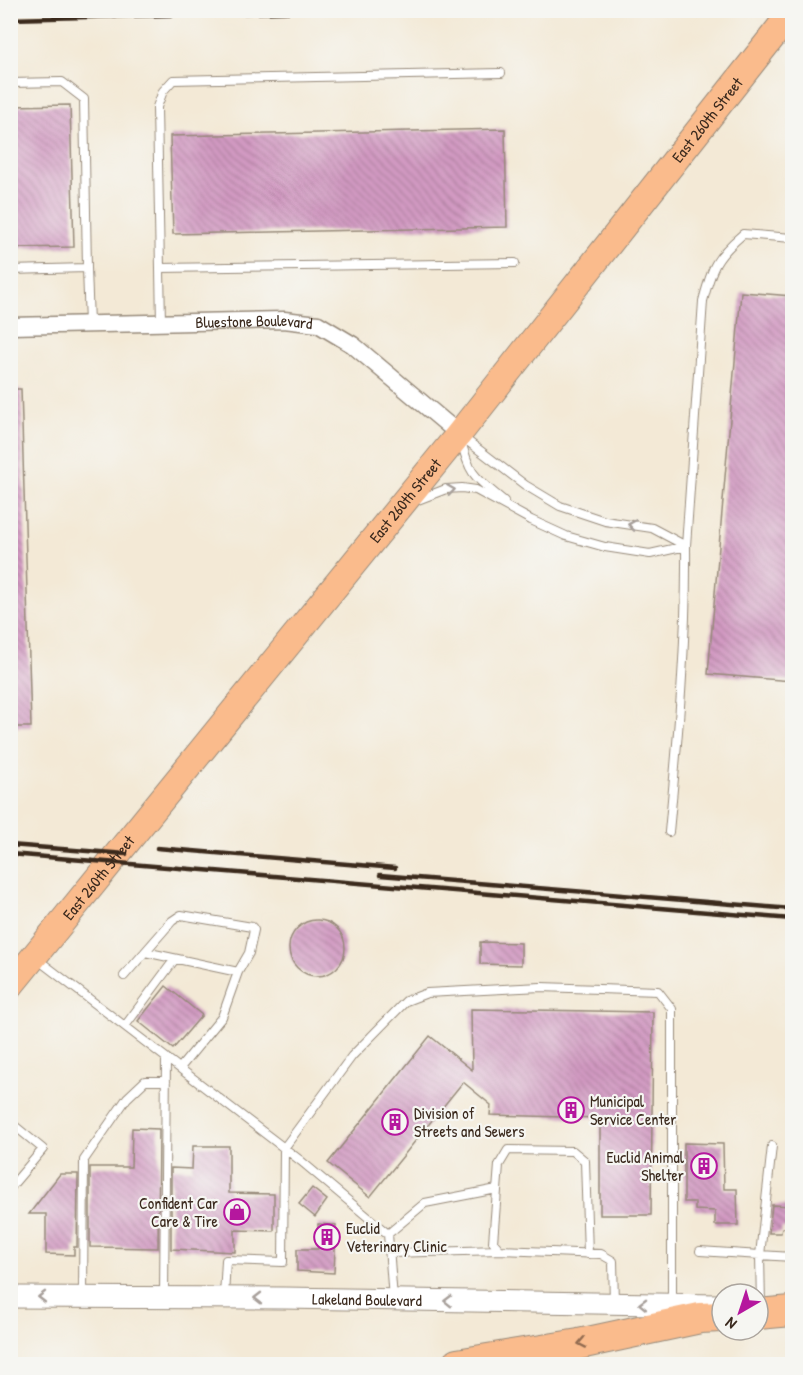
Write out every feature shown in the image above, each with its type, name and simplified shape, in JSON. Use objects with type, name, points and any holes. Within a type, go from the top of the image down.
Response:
[{"type":"highway","points":[[770,1309],[792,1311]]},
{"type":"highway","points":[[458,1365],[710,1318]]},
{"type":"main road","name":"East 260th Street","points":[[10,986],[459,434],[792,12]]},
{"type":"street","name":"Bluestone Boulevard","points":[[10,326],[284,320],[318,324],[353,345],[459,434]]},
{"type":"street","name":"Lakeland Boulevard","points":[[10,1297],[710,1305]]},
{"type":"street","points":[[770,1307],[792,1306]]},
{"type":"lane","points":[[161,323],[157,107],[163,91],[173,80],[501,73]]},
{"type":"lane","points":[[10,83],[62,82],[84,99],[88,324]]},
{"type":"lane","points":[[669,832],[683,658],[687,583],[686,546],[703,301],[711,270],[726,249],[743,234],[792,237]]},
{"type":"lane","points":[[160,268],[515,263]]},
{"type":"lane","points":[[10,270],[87,268]]},
{"type":"lane","points":[[459,434],[467,466],[475,478],[518,512]]},
{"type":"lane","points":[[459,434],[525,485],[561,506],[605,521],[652,528],[686,546]]},
{"type":"lane","points":[[396,510],[446,489],[462,488],[476,490],[566,536],[605,547],[650,554],[686,546]]},
{"type":"lane","points":[[124,976],[172,921],[181,915],[252,927],[254,930],[249,953],[238,972],[222,1017],[180,1068]]},
{"type":"lane","points":[[145,952],[238,972]]},
{"type":"lane","points":[[34,957],[284,1148],[388,1234],[393,1300]]},
{"type":"lane","points":[[125,1026],[175,958]]},
{"type":"lane","points":[[224,1298],[226,1260],[283,1262],[284,1148],[352,1056],[406,1001],[427,993],[541,987],[658,991],[672,1009],[674,1036],[672,1304]]},
{"type":"lane","points":[[164,1298],[166,1058]]},
{"type":"lane","points":[[83,1297],[84,1160],[127,1098],[145,1080],[166,1081]]},
{"type":"lane","points":[[10,1122],[43,1149],[10,1188]]},
{"type":"lane","points":[[759,1282],[760,1255],[772,1146]]},
{"type":"lane","points":[[500,1251],[493,1242],[497,1189],[499,1165],[508,1150],[573,1151],[585,1161],[588,1254]]},
{"type":"lane","points":[[388,1234],[425,1203],[497,1189]]},
{"type":"lane","points":[[390,1253],[500,1251],[602,1254],[613,1261],[614,1303]]},
{"type":"lane","points":[[700,1251],[792,1257]]},
{"type":"building","points":[[70,105],[74,247],[10,248],[10,106]]},
{"type":"building","points":[[505,129],[507,227],[173,234],[170,136]]},
{"type":"building","points":[[741,292],[792,296],[792,681],[708,674]]},
{"type":"building","points":[[10,389],[21,389],[31,727],[10,727]]},
{"type":"building","points":[[317,920],[328,922],[337,928],[343,937],[345,948],[343,959],[337,968],[328,974],[317,976],[306,974],[297,968],[291,959],[289,948],[291,937],[297,928],[306,922]]},
{"type":"building","points":[[480,942],[521,943],[521,965],[480,964]]},
{"type":"building","points":[[166,986],[202,1015],[173,1049],[138,1021]]},
{"type":"building","name":"Municipal Service Center","points":[[471,1009],[653,1012],[651,1215],[600,1215],[600,1118],[490,1115],[491,1105],[463,1082],[370,1197],[328,1163],[430,1036],[472,1070]]},
{"type":"building","points":[[132,1128],[159,1129],[158,1248],[90,1247],[90,1167],[131,1167]]},
{"type":"building","name":"Euclid Animal Shelter","points":[[684,1143],[723,1144],[724,1189],[737,1189],[738,1225],[715,1225],[715,1211],[695,1210],[695,1202],[684,1202]]},
{"type":"building","name":"Confident Car Care & Tire","points":[[193,1146],[229,1146],[229,1193],[274,1194],[274,1231],[235,1230],[235,1252],[171,1249],[171,1168],[192,1169]]},
{"type":"building","points":[[60,1174],[78,1174],[77,1247],[74,1247],[74,1255],[46,1254],[46,1214],[29,1214]]},
{"type":"building","points":[[312,1188],[327,1200],[315,1217],[299,1204]]},
{"type":"building","points":[[772,1205],[792,1206],[792,1228],[782,1228],[781,1233],[769,1233]]},
{"type":"building","name":"Euclid Veterinary Clinic","points":[[318,1224],[336,1225],[334,1273],[297,1271],[297,1249],[318,1249]]},
{"type":"railway","points":[[10,19],[357,10]]},
{"type":"railway","points":[[10,845],[126,854]]},
{"type":"railway","points":[[157,848],[395,868]]},
{"type":"railway","points":[[10,854],[792,919]]},
{"type":"railway","points":[[380,875],[792,909]]},
{"type":"place","name":"Municipal Service Center","points":[[571,1110]]},
{"type":"place","name":"Division of Streets and Sewers","points":[[395,1122]]},
{"type":"place","name":"Euclid Animal Shelter","points":[[704,1166]]},
{"type":"place","name":"Confident Car Care & Tire","points":[[237,1212]]},
{"type":"place","name":"Euclid Veterinary Clinic","points":[[327,1237]]}]
